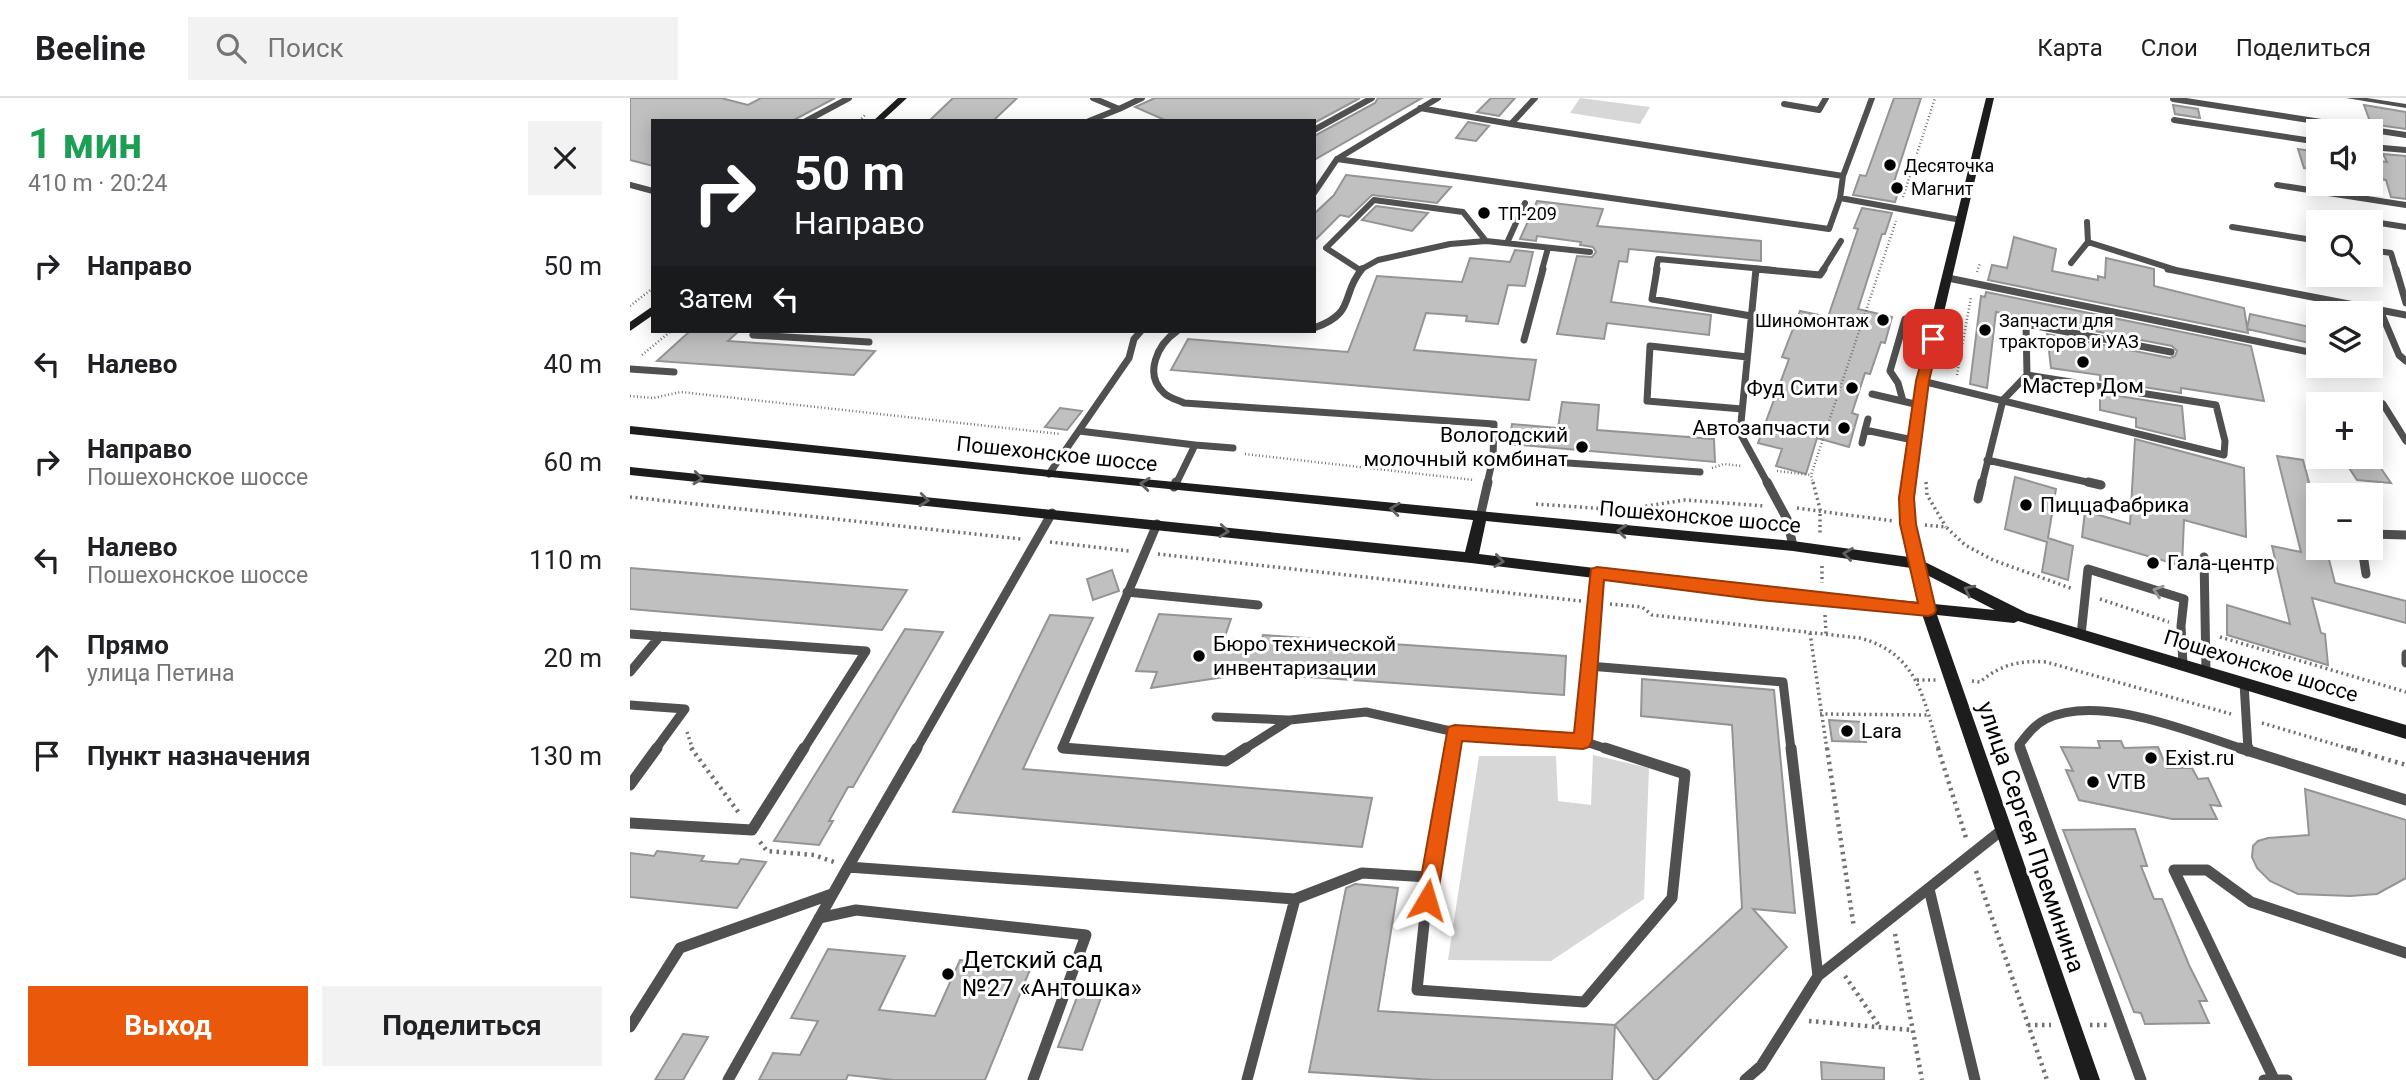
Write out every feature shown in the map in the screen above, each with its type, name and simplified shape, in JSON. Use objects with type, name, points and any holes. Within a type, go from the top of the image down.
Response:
[{"type":"main road","points":[[879,119],[903,98]]},
{"type":"main road","points":[[1928,610],[1916,563],[1906,498],[1913,440],[1923,381],[1990,98]]},
{"type":"main road","points":[[630,328],[651,312]]},
{"type":"main road","name":"Пошехонское шоссе","points":[[630,430],[1174,487],[1793,546],[1916,563],[2023,617],[2406,732]]},
{"type":"main road","name":"Пошехонское шоссе","points":[[630,471],[1157,524],[1823,599],[2023,617]]},
{"type":"main road","points":[[1471,558],[1480,517]]},
{"type":"main road","name":"улица Сергея Преминина","points":[[1928,610],[2090,1080]]},
{"type":"street","points":[[2350,98],[2406,106]]},
{"type":"lane","points":[[810,119],[849,98]]},
{"type":"lane","points":[[1093,98],[1119,109]]},
{"type":"lane","points":[[1095,119],[1142,98]]},
{"type":"lane","points":[[1316,129],[1372,98]]},
{"type":"lane","points":[[1316,191],[1337,159],[1438,98]]},
{"type":"lane","points":[[1511,124],[1535,98]]},
{"type":"lane","points":[[1784,104],[1819,110],[1826,98]]},
{"type":"lane","points":[[1337,159],[1829,229],[1840,198],[1843,176],[1872,98]]},
{"type":"lane","points":[[2173,99],[2406,135]]},
{"type":"lane","points":[[1420,108],[1843,176]]},
{"type":"lane","points":[[2174,120],[2306,140]]},
{"type":"lane","points":[[2383,147],[2406,150]]},
{"type":"lane","points":[[1316,174],[1327,174]]},
{"type":"lane","points":[[630,185],[651,190]]},
{"type":"lane","points":[[2277,185],[2406,205]]},
{"type":"lane","points":[[1840,198],[1961,220]]},
{"type":"lane","points":[[1360,270],[1326,248],[1374,200],[1462,212],[1486,241]]},
{"type":"lane","points":[[1507,243],[1525,203]]},
{"type":"lane","points":[[2071,263],[2088,242],[2087,222]]},
{"type":"lane","points":[[2383,223],[2406,227]]},
{"type":"lane","points":[[2232,227],[2306,240]]},
{"type":"lane","points":[[1316,327],[1334,321],[1345,307],[1360,270],[1378,260],[1486,241],[1590,252]]},
{"type":"lane","points":[[1751,316],[1652,299],[1658,259],[1819,275],[1841,241]]},
{"type":"lane","points":[[2088,242],[2169,269],[2334,301]]},
{"type":"lane","points":[[1524,340],[1548,247]]},
{"type":"lane","points":[[2383,252],[2391,253],[2406,303]]},
{"type":"lane","points":[[1756,269],[1740,433],[1787,519],[1793,546]]},
{"type":"lane","points":[[1948,278],[2306,351]]},
{"type":"lane","points":[[2383,311],[2406,315]]},
{"type":"lane","points":[[2383,317],[2399,355],[2406,361]]},
{"type":"lane","points":[[1903,401],[1898,383],[1890,371],[1905,318],[1938,318]]},
{"type":"lane","points":[[1978,499],[2003,400],[2027,375],[2026,324],[2171,352]]},
{"type":"lane","points":[[755,333],[753,335],[869,342]]},
{"type":"lane","points":[[1049,474],[1129,358],[1134,339],[1139,333]]},
{"type":"lane","points":[[1172,333],[1168,335],[1154,359],[1155,377],[1163,392],[1184,403],[1494,424],[1493,458],[1480,517]]},
{"type":"lane","points":[[1742,409],[1647,401],[1650,346],[1747,357]]},
{"type":"lane","points":[[630,369],[674,372]]},
{"type":"lane","points":[[1923,381],[2224,455],[2225,441],[2216,405],[2027,375]]},
{"type":"lane","points":[[1872,394],[1919,405]]},
{"type":"lane","points":[[2383,404],[2406,441]]},
{"type":"lane","points":[[1862,443],[1868,419]]},
{"type":"lane","points":[[1865,430],[1913,440]]},
{"type":"lane","points":[[1079,431],[1233,448]]},
{"type":"lane","points":[[1174,487],[1195,444]]},
{"type":"lane","points":[[1493,458],[1700,472]]},
{"type":"lane","points":[[1987,460],[2101,485]]},
{"type":"lane","points":[[728,1080],[1052,513]]},
{"type":"lane","points":[[1157,524],[1062,748],[1226,761],[1290,720]]},
{"type":"lane","points":[[2383,534],[2406,535]]},
{"type":"lane","points":[[2203,557],[2206,672]]},
{"type":"lane","points":[[2364,560],[2366,574]]},
{"type":"lane","points":[[2081,635],[2088,569],[2184,599],[2181,626],[2183,665]]},
{"type":"lane","points":[[1583,741],[1597,573]]},
{"type":"lane","points":[[1127,592],[1258,606]]},
{"type":"lane","points":[[630,634],[866,651],[752,830],[630,823]]},
{"type":"lane","points":[[630,672],[660,636]]},
{"type":"lane","points":[[2406,654],[2406,663]]},
{"type":"lane","points":[[1589,666],[1783,682],[1818,976]]},
{"type":"lane","points":[[2244,683],[2248,751]]},
{"type":"lane","points":[[630,705],[685,709],[630,785]]},
{"type":"lane","points":[[2141,1080],[2019,745],[2027,729],[2044,719],[2065,712],[2091,711],[2150,720],[2406,800]]},
{"type":"lane","points":[[1216,717],[1290,720],[1366,712],[1455,732],[1583,741],[1685,774],[1672,898],[1584,1002],[1416,990],[1429,877],[1455,732]]},
{"type":"lane","points":[[1745,1080],[1761,1066],[1793,1020],[1818,976],[2002,830]]},
{"type":"lane","points":[[848,867],[1295,900],[1328,884],[1362,873],[1429,877]]},
{"type":"lane","points":[[2275,1080],[2175,870],[2207,870],[2251,902],[2406,953]]},
{"type":"lane","points":[[1929,889],[1975,1080]]},
{"type":"lane","points":[[630,1027],[680,948],[832,894]]},
{"type":"lane","points":[[1247,1080],[1295,900]]},
{"type":"lane","points":[[819,918],[856,910],[1086,934],[1033,1080]]},
{"type":"path","points":[[1826,634],[1820,509],[1811,475],[1935,98]]},
{"type":"path","points":[[630,306],[651,290]]},
{"type":"path","points":[[640,357],[669,333]]},
{"type":"path","points":[[630,497],[1642,607],[1652,615],[1860,638],[1886,647],[1902,658],[1917,680],[1971,855],[2047,1080]]},
{"type":"path","points":[[1810,633],[1857,946]]},
{"type":"path","points":[[1917,680],[1980,681],[2006,664],[2029,660],[2056,664],[2406,765]]},
{"type":"path","points":[[1820,713],[1928,715]]},
{"type":"path","points":[[1892,918],[1922,1080]]},
{"type":"path","points":[[1835,962],[1880,1028]]},
{"type":"path","points":[[1793,1020],[1913,1030]]},
{"type":"shaded area","points":[[1580,98],[1650,107],[1640,124],[1570,113]]},
{"type":"shaded area","points":[[1593,755],[1649,768],[1644,899],[1551,961],[1448,960],[1479,756],[1556,756],[1558,801],[1591,805]]},
{"type":"building","points":[[630,98],[721,98],[748,105],[761,98],[835,98],[796,119],[651,119],[651,165],[630,160]]},
{"type":"building","points":[[953,98],[1017,98],[995,119],[931,119]]},
{"type":"building","points":[[1155,98],[1360,98],[1316,122],[1316,119],[1162,119],[1135,107]]},
{"type":"building","points":[[1378,98],[1422,98],[1316,159],[1316,135],[1375,103]]},
{"type":"building","points":[[1491,98],[1515,98],[1499,116],[1477,112]]},
{"type":"building","points":[[1894,98],[1921,98],[1894,182],[1901,183],[1895,202],[1853,195],[1860,175],[1866,176]]},
{"type":"building","points":[[2173,105],[2198,109],[2200,118],[2175,114]]},
{"type":"building","points":[[2364,105],[2406,112],[2406,129],[2383,126],[2383,119],[2369,119]]},
{"type":"building","points":[[1468,122],[1489,126],[1476,141],[1456,138]]},
{"type":"building","points":[[2298,149],[2306,150],[2304,168]]},
{"type":"building","points":[[2383,154],[2406,156],[2406,199],[2391,197],[2386,180],[2383,180],[2383,162],[2387,162]]},
{"type":"building","points":[[1346,175],[1451,187],[1437,203],[1372,195],[1349,217],[1340,215],[1316,239],[1316,212],[1334,195]]},
{"type":"building","points":[[1537,201],[1603,209],[1597,226],[1761,241],[1761,261],[1629,249],[1627,262],[1619,261],[1611,302],[1711,315],[1709,335],[1607,323],[1604,339],[1557,334],[1577,256],[1592,257],[1596,252],[1593,247],[1580,245],[1581,242],[1537,236],[1536,241],[1520,239]]},
{"type":"building","points":[[1376,206],[1428,213],[1412,231],[1362,220]]},
{"type":"building","points":[[1862,208],[1892,213],[1885,234],[1882,234],[1858,309],[1892,317],[1885,343],[1881,342],[1870,374],[1865,373],[1852,413],[1858,415],[1849,447],[1817,438],[1806,474],[1776,466],[1782,449],[1758,443],[1789,359],[1782,357],[1800,311],[1828,317],[1858,229],[1854,228]]},
{"type":"building","points":[[2014,237],[2056,249],[2052,271],[2098,280],[2098,276],[2105,278],[2106,258],[2154,269],[2154,286],[2244,308],[2248,333],[1988,280],[1992,265],[2007,268]]},
{"type":"building","points":[[1515,250],[1533,252],[1525,286],[1508,285],[1498,324],[1466,321],[1467,316],[1426,313],[1414,350],[1536,360],[1529,400],[1171,370],[1188,339],[1348,352],[1377,276],[1462,282],[1470,258],[1510,262]]},
{"type":"building","points":[[1986,292],[2251,346],[2264,401],[2181,388],[2181,393],[2100,380],[2100,375],[2051,368],[2047,334],[2170,358],[2175,356],[2177,351],[2172,346],[1996,312],[1987,388],[1970,384],[1981,296],[1985,297]]},
{"type":"building","points":[[2250,314],[2306,326],[2306,342],[2247,329]]},
{"type":"building","points":[[688,333],[737,333],[728,341],[875,351],[854,375],[657,361]]},
{"type":"building","points":[[2100,393],[2182,406],[2185,439],[2136,427],[2136,418],[2100,410]]},
{"type":"building","points":[[1562,402],[1599,405],[1597,430],[1714,439],[1715,462],[1509,444],[1512,424],[1558,428]]},
{"type":"building","points":[[1060,408],[1082,411],[1067,430],[1045,427]]},
{"type":"building","points":[[2135,439],[2244,468],[2246,537],[2184,520],[2182,566],[2082,537],[2085,511],[2130,524]]},
{"type":"building","points":[[2277,456],[2303,460],[2309,483],[2306,483],[2306,560],[2329,560],[2335,583],[2406,601],[2406,623],[2312,598],[2321,633],[2325,634],[2328,665],[2227,635],[2227,605],[2290,624],[2272,546],[2301,552]]},
{"type":"building","points":[[2350,469],[2381,469],[2391,483],[2357,480]]},
{"type":"building","points":[[2015,477],[2056,489],[2048,538],[2073,546],[2068,580],[2042,572],[2047,542],[2005,529]]},
{"type":"building","points":[[630,568],[907,590],[882,630],[630,609]]},
{"type":"building","points":[[1112,570],[1119,591],[1093,600],[1087,579]]},
{"type":"building","points":[[1159,614],[1231,619],[1224,639],[1261,641],[1263,635],[1566,656],[1564,695],[1251,673],[1151,688],[1157,672],[1136,671]]},
{"type":"building","points":[[1050,615],[1093,618],[1023,769],[1372,798],[1362,847],[953,812]]},
{"type":"building","points":[[905,629],[943,632],[853,787],[848,787],[819,845],[774,841]]},
{"type":"building","points":[[1642,679],[1774,690],[1795,913],[1753,909],[1787,947],[1657,1080],[1654,1080],[1615,1025],[1742,908],[1732,725],[1641,716]]},
{"type":"building","name":"Lara","points":[[1829,720],[1862,722],[1866,742],[1832,741]]},
{"type":"building","points":[[2098,741],[2121,741],[2124,748],[2158,747],[2167,768],[2192,768],[2198,779],[2208,778],[2221,806],[2210,805],[2217,819],[2172,819],[2079,800],[2066,770],[2073,771],[2061,747],[2100,748]]},
{"type":"building","points":[[2305,789],[2406,820],[2406,878],[2377,894],[2350,896],[2298,894],[2270,881],[2257,868],[2252,857],[2253,846],[2268,838],[2309,835]]},
{"type":"building","points":[[2135,829],[2147,866],[2141,866],[2154,899],[2162,899],[2207,1001],[2199,1001],[2209,1023],[2145,1024],[2141,1013],[2134,1012],[2063,830]]},
{"type":"building","points":[[657,851],[704,856],[701,861],[738,864],[741,859],[766,862],[737,908],[630,897],[630,853],[654,856]]},
{"type":"building","points":[[1355,884],[1398,888],[1378,1011],[1615,1025],[1612,1080],[1434,1080],[1309,1072],[1346,888]]},
{"type":"building","points":[[828,949],[905,956],[879,1010],[935,1016],[960,960],[1031,967],[985,1080],[893,1080],[848,1075],[846,1080],[759,1080],[773,1053],[800,1055],[818,1021],[791,1018]]},
{"type":"building","points":[[1079,992],[1102,995],[1082,1050],[1058,1047]]},
{"type":"building","points":[[683,1034],[708,1037],[683,1080],[655,1080]]},
{"type":"building","points":[[1821,1062],[1884,1068],[1884,1080],[1822,1080]]},
{"type":"place","name":"Десяточка","points":[[1890,165]]},
{"type":"place","name":"Магнит","points":[[1897,188]]},
{"type":"place","name":"ТП-209","points":[[1484,213]]},
{"type":"place","name":"Шиномонтаж","points":[[1883,320]]},
{"type":"place","name":"Запчасти для тракторов и УАЗ","points":[[1985,330]]},
{"type":"place","name":"Мастер Дом","points":[[2083,362]]},
{"type":"place","name":"Фуд Сити","points":[[1852,388]]},
{"type":"place","name":"Автозапчасти","points":[[1844,428]]},
{"type":"place","name":"Вологодский молочный комбинат","points":[[1582,447]]},
{"type":"place","name":"ПиццаФабрика","points":[[2026,505]]},
{"type":"place","name":"Гала-центр","points":[[2153,563]]},
{"type":"place","name":"Бюро технической инвентаризации","points":[[1199,656]]},
{"type":"place","name":"Lara","points":[[1847,731]]},
{"type":"place","name":"Exist.ru","points":[[2151,758]]},
{"type":"place","name":"VTB","points":[[2093,782]]},
{"type":"place","name":"Детский сад №27 «Антошка»","points":[[948,974]]},
{"type":"route","points":[[1427,900],[1455,732],[1583,741],[1597,573],[1928,610],[1908,524],[1906,498],[1913,438],[1933,339]]}]
